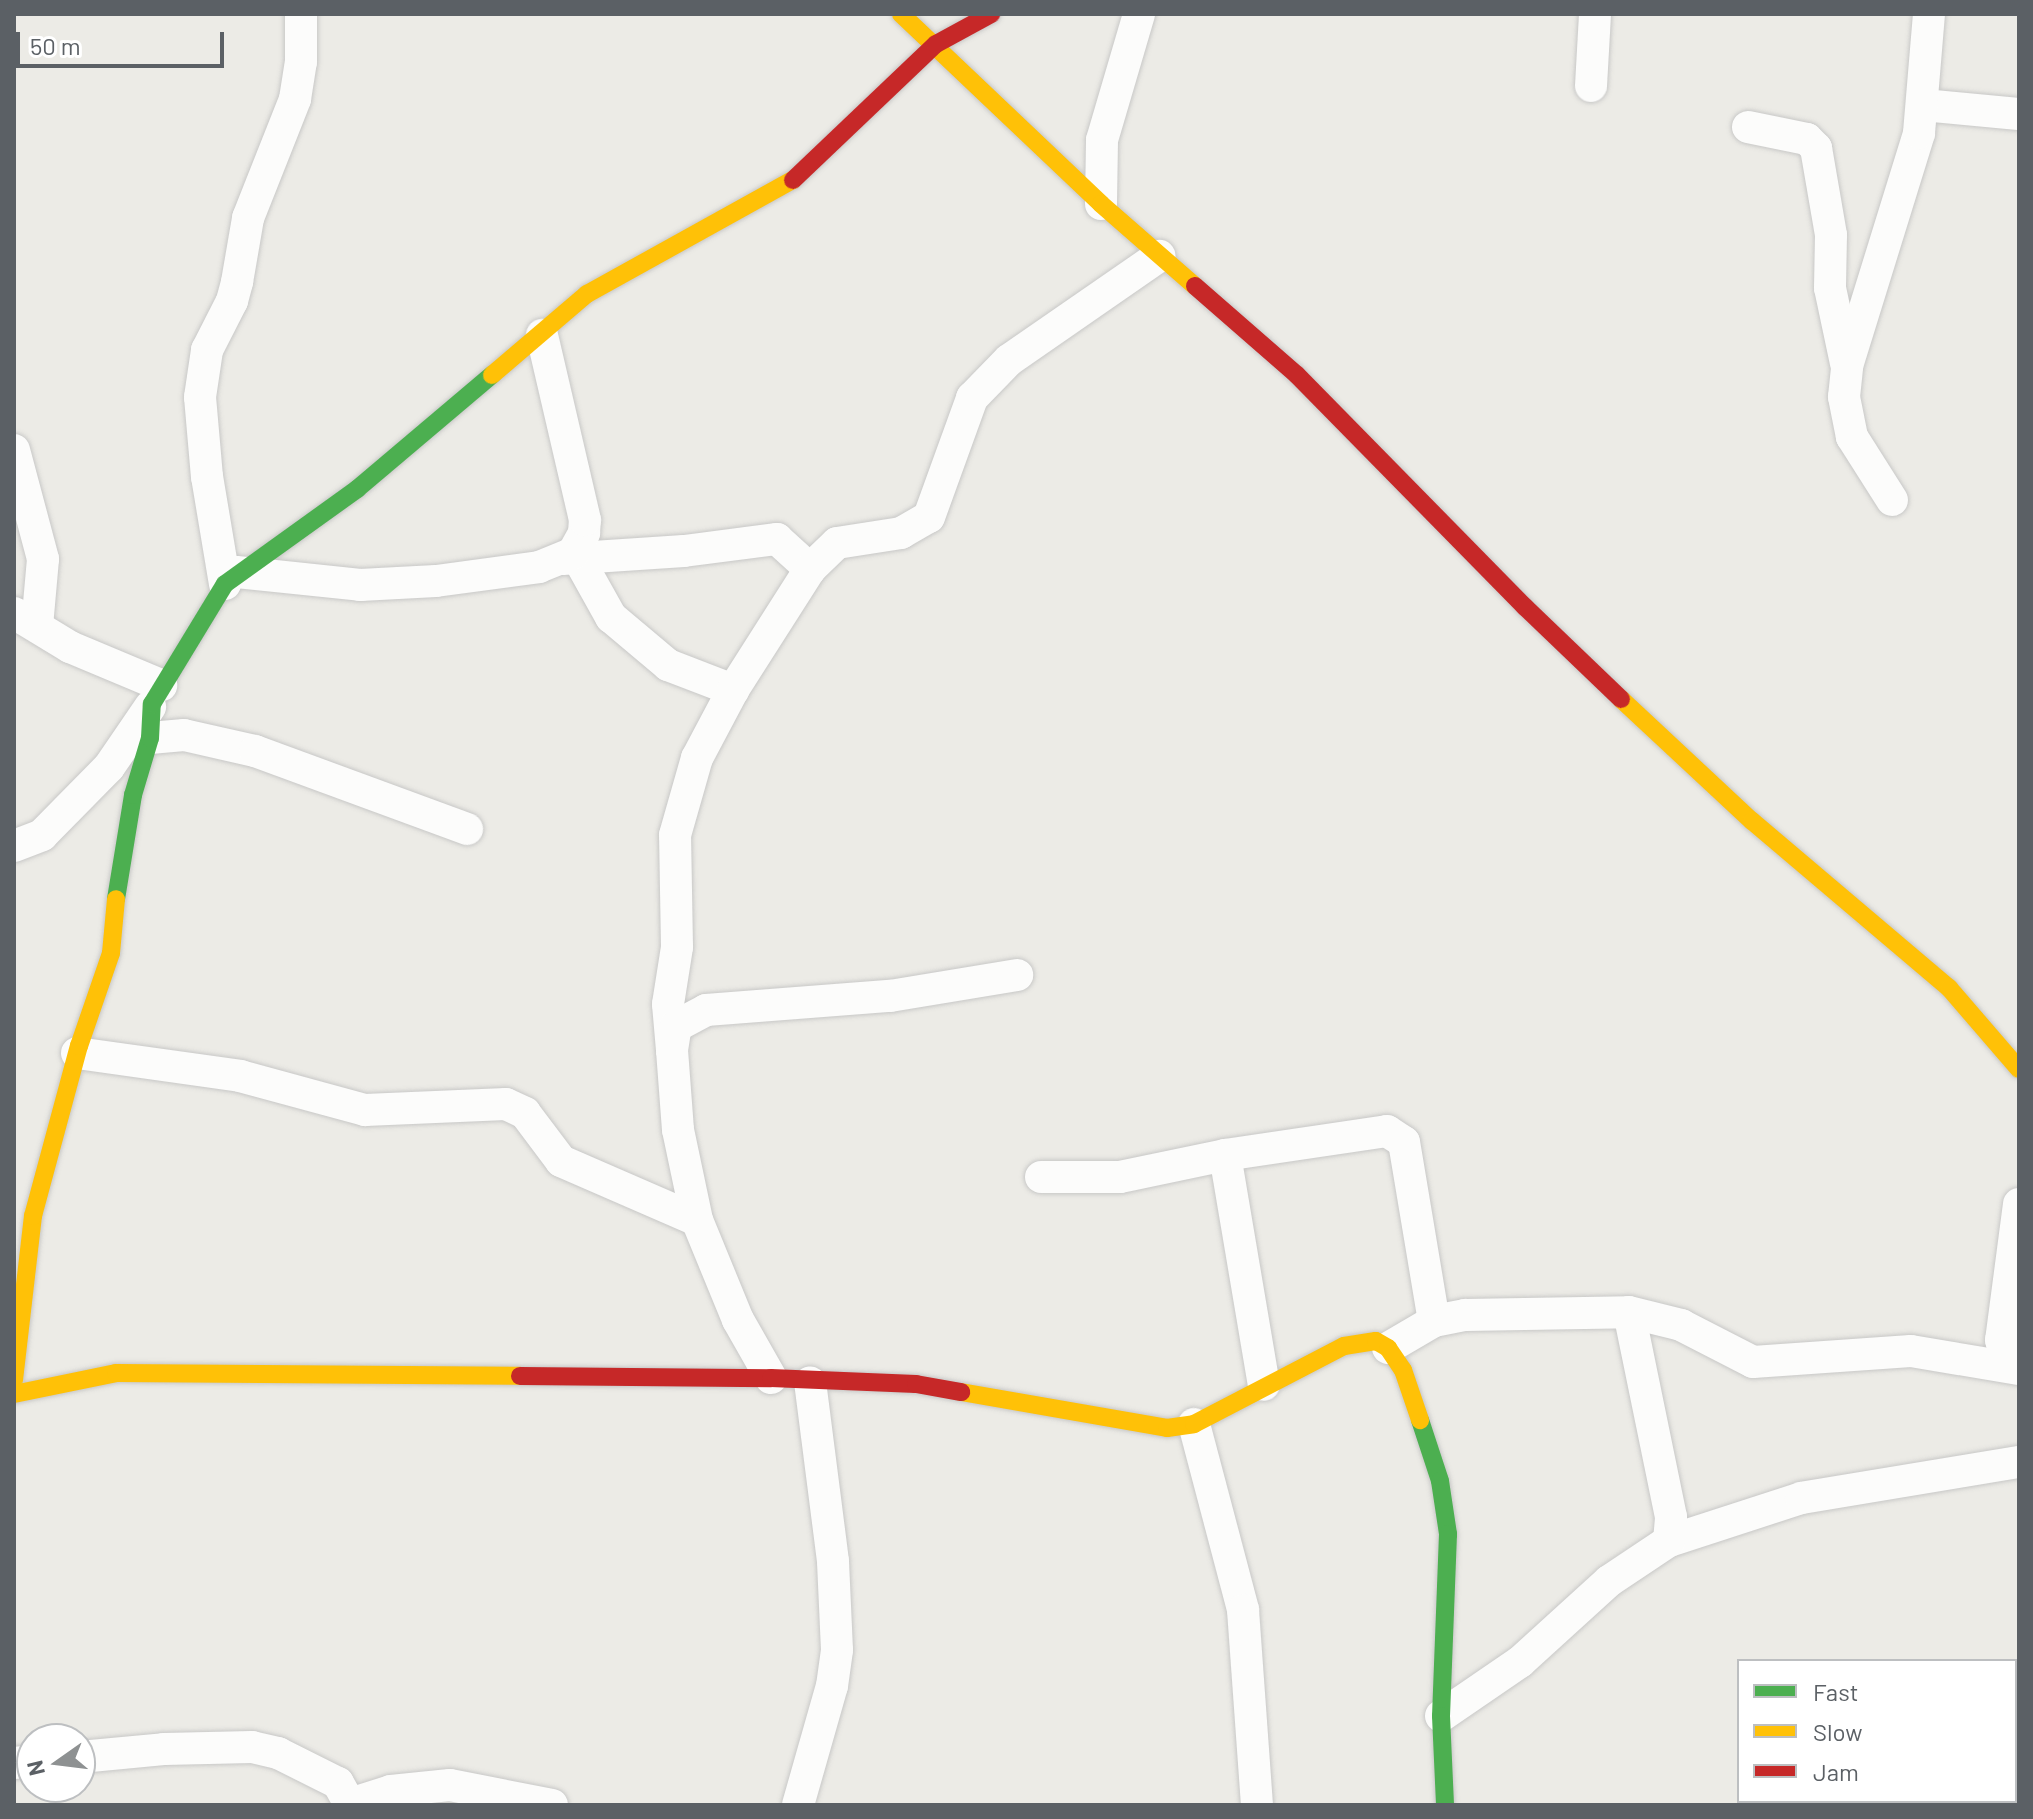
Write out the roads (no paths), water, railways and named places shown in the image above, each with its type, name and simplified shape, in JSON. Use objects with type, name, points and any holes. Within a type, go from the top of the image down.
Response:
[{"type":"street","points":[[231,578],[207,477],[200,397],[207,350],[232,301],[248,218],[295,99],[301,62],[301,14]]},
{"type":"street","points":[[901,14],[1101,204],[1297,375],[1525,607],[1657,733],[1752,821],[1949,988],[1976,1015],[2019,1069]]},
{"type":"street","points":[[14,846],[42,835],[109,767],[231,578],[357,489],[587,294],[794,180],[936,44],[991,14]]},
{"type":"street","points":[[1101,204],[1102,140],[1139,14]]},
{"type":"street","points":[[1591,86],[1595,14]]},
{"type":"street","points":[[1892,500],[1852,437],[1846,421],[1844,397],[1847,366],[1919,133],[1929,14]]},
{"type":"street","points":[[1923,105],[2019,114]]},
{"type":"street","points":[[1748,127],[1807,139],[1816,148],[1831,235],[1830,288],[1847,366]]},
{"type":"street","points":[[771,1378],[738,1320],[697,1220],[678,1130],[668,1004],[677,947],[675,835],[697,758],[733,690],[810,569],[837,543],[901,533],[929,517],[972,398],[1009,360],[1159,256]]},
{"type":"street","points":[[542,335],[585,520],[580,541],[570,558]]},
{"type":"street","points":[[14,450],[43,559],[26,620],[156,694]]},
{"type":"street","points":[[231,578],[360,585],[496,575],[570,558],[684,551],[777,539],[810,569]]},
{"type":"street","points":[[570,558],[611,617],[668,665],[733,690]]},
{"type":"street","points":[[14,1380],[33,1216],[46,1158],[77,1053],[111,953],[114,910],[133,795],[150,738],[156,694]]},
{"type":"street","points":[[150,738],[184,735],[255,751],[467,829]]},
{"type":"street","points":[[672,1050],[676,1026],[706,1010],[890,996],[1017,975]]},
{"type":"street","points":[[77,1053],[240,1076],[365,1110],[506,1104],[525,1113],[561,1161],[697,1220]]},
{"type":"street","points":[[1041,1177],[1120,1177],[1225,1155],[1387,1131],[1404,1142],[1434,1321]]},
{"type":"street","points":[[1225,1155],[1264,1385]]},
{"type":"street","points":[[2019,1204],[2001,1340],[2005,1356],[2019,1368]]},
{"type":"street","points":[[1629,1312],[1671,1517],[1669,1541]]},
{"type":"street","points":[[1388,1348],[1434,1321],[1465,1315],[1629,1312],[1681,1325],[1753,1362],[1911,1351],[2019,1368]]},
{"type":"street","points":[[14,1394],[116,1373],[771,1378],[916,1384],[1167,1428],[1194,1424],[1344,1346],[1376,1341],[1388,1348],[1403,1370],[1440,1481],[1448,1534],[1441,1716],[1445,1805]]},
{"type":"street","points":[[798,1805],[832,1686],[837,1650],[833,1561],[810,1382]]},
{"type":"street","points":[[1194,1424],[1243,1610],[1257,1805]]},
{"type":"street","points":[[1441,1716],[1520,1662],[1609,1581],[1669,1541],[1801,1498],[2019,1462]]},
{"type":"street","points":[[96,1755],[164,1749],[252,1747],[278,1753],[338,1783],[350,1804],[391,1791],[450,1785],[552,1805]]}]
